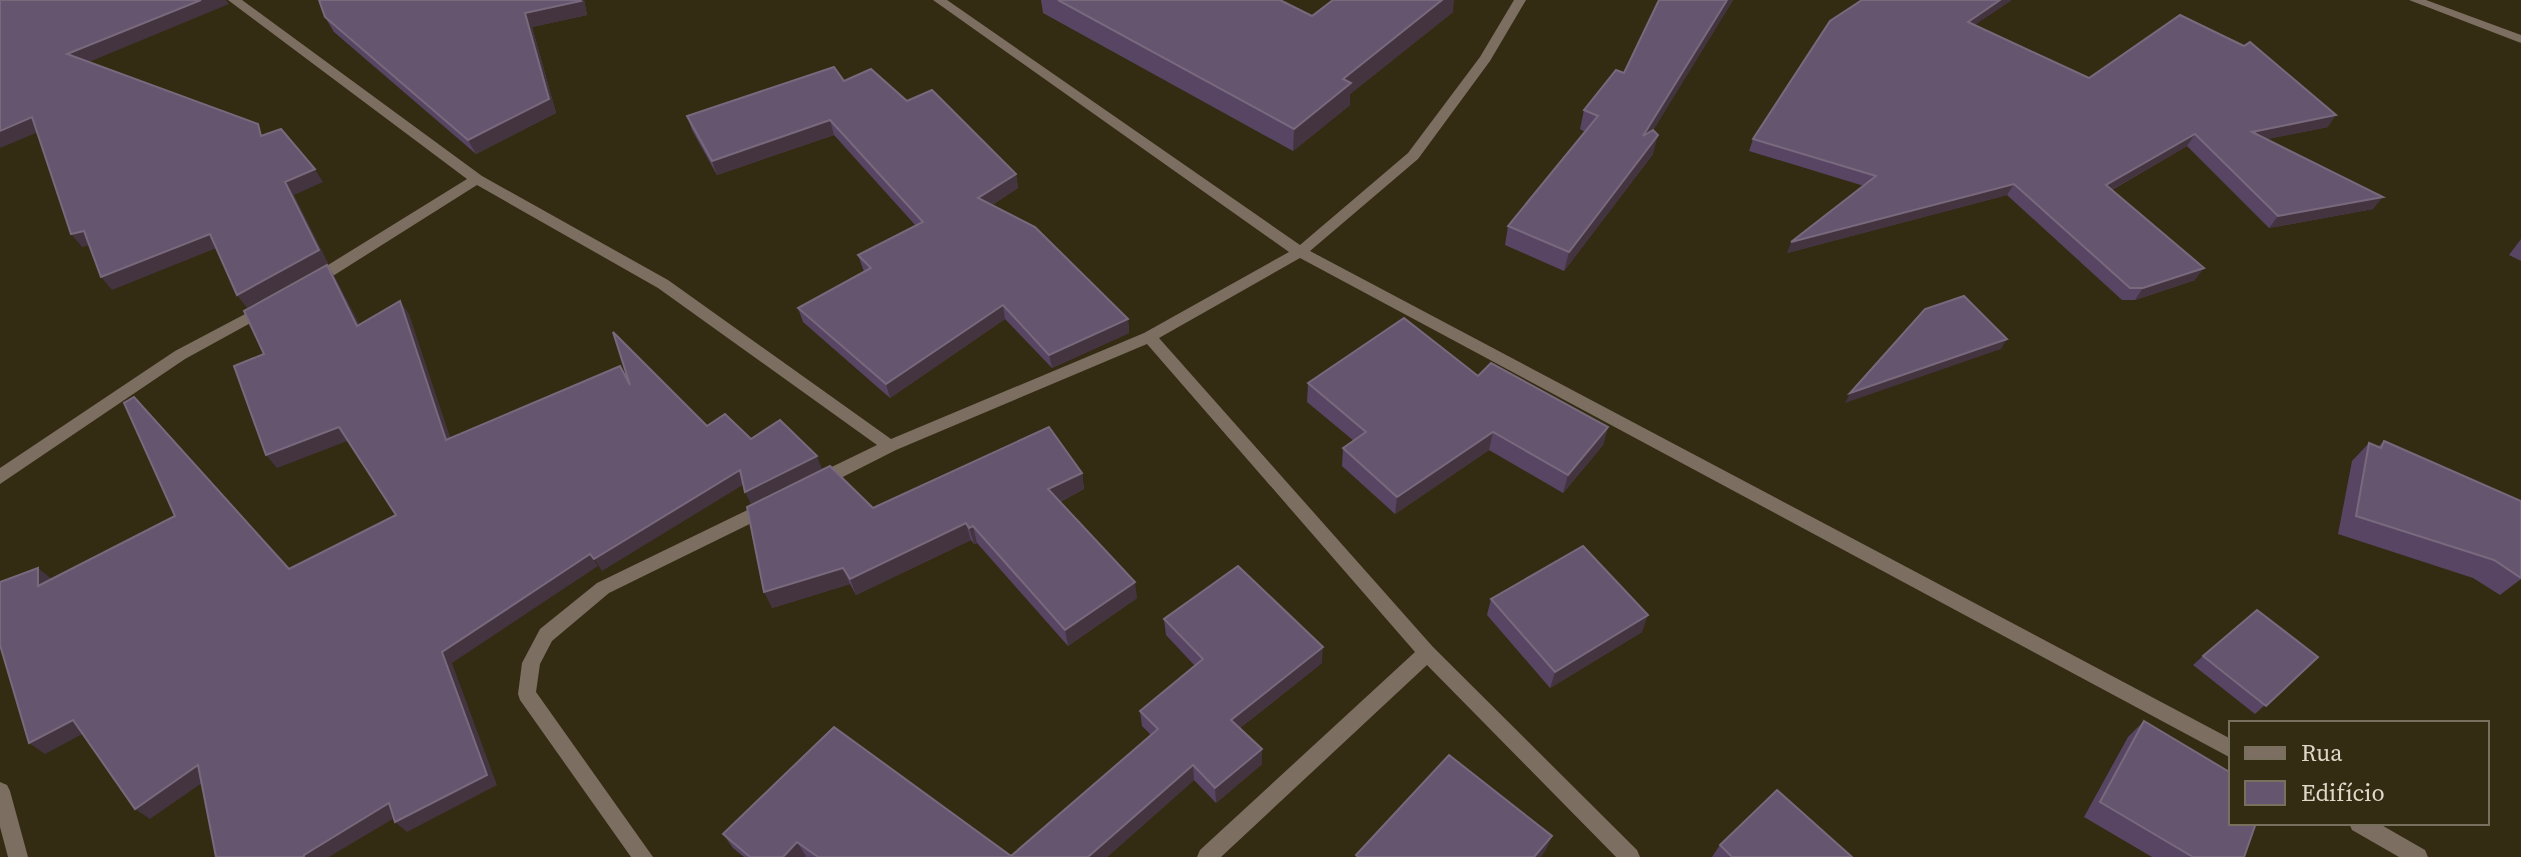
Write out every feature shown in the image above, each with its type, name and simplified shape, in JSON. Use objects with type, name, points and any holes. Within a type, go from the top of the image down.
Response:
[{"type":"street","points":[[234,0],[477,179],[663,284],[890,446]]},
{"type":"street","points":[[939,0],[1300,252],[2229,748]]},
{"type":"street","points":[[805,488],[890,446],[1149,337],[1300,252],[1413,156],[1486,58],[1520,0]]},
{"type":"street","points":[[2415,0],[2521,39]]},
{"type":"street","points":[[0,477],[180,355],[348,262],[477,179]]},
{"type":"street","points":[[1149,337],[1427,653],[1630,857]]},
{"type":"street","points":[[643,857],[527,694],[531,663],[546,635],[603,588],[777,502]]},
{"type":"street","points":[[1207,857],[1427,653]]},
{"type":"street","points":[[0,791],[18,857]]},
{"type":"street","points":[[2362,825],[2418,857]]},
{"type":"building","points":[[0,0],[201,0],[67,54],[258,124],[261,136],[281,129],[315,169],[285,182],[319,250],[237,295],[210,234],[101,277],[84,231],[71,234],[32,117],[0,131]]},
{"type":"building","points":[[319,0],[581,1],[525,13],[549,99],[468,140],[325,17]]},
{"type":"building","points":[[1058,0],[1280,0],[1312,16],[1333,0],[1442,0],[1343,79],[1351,83],[1294,129]]},
{"type":"building","points":[[1659,0],[1727,0],[1643,136],[1653,130],[1658,135],[1569,252],[1508,226],[1598,116],[1584,110],[1616,70],[1624,73]]},
{"type":"building","points":[[1862,0],[2000,0],[1968,22],[2089,78],[2180,15],[2244,46],[2250,42],[2336,115],[2252,132],[2383,197],[2278,216],[2195,134],[2106,185],[2204,268],[2143,288],[2130,288],[2014,184],[1791,242],[1876,176],[1753,139],[1830,21]]},
{"type":"building","points":[[834,67],[844,81],[871,69],[907,101],[932,90],[1016,174],[978,198],[1035,227],[1128,319],[1049,355],[1003,305],[886,384],[798,308],[871,268],[858,255],[923,222],[830,120],[712,161],[687,116]]},
{"type":"building","points":[[327,265],[357,326],[400,301],[446,440],[620,366],[630,385],[613,332],[707,426],[725,414],[751,439],[780,420],[817,456],[745,492],[740,470],[594,559],[590,554],[442,652],[487,775],[395,822],[389,803],[304,857],[216,857],[198,765],[135,809],[73,720],[29,743],[0,645],[0,582],[38,568],[38,586],[175,516],[124,403],[134,397],[289,569],[396,515],[339,427],[266,455],[234,366],[264,354],[244,311]]},
{"type":"building","points":[[1964,296],[2007,339],[1850,393],[1925,309]]},
{"type":"building","points":[[1404,318],[1478,376],[1491,363],[1608,427],[1568,475],[1493,432],[1397,497],[1343,448],[1366,432],[1308,383]]},
{"type":"building","points":[[1049,427],[1082,473],[1048,489],[1135,582],[1065,630],[973,526],[969,528],[966,523],[850,579],[843,568],[764,592],[747,507],[830,466],[873,508]]},
{"type":"building","points":[[2384,441],[2521,501],[2521,578],[2494,560],[2356,516],[2369,443],[2381,448]]},
{"type":"building","points":[[1583,546],[1648,615],[1555,672],[1491,599]]},
{"type":"building","points":[[1238,566],[1323,647],[1231,720],[1262,749],[1215,788],[1193,765],[1088,857],[818,857],[797,842],[783,857],[750,857],[723,834],[834,727],[1011,856],[1158,729],[1140,711],[1203,659],[1164,619]]},
{"type":"building","points":[[2257,610],[2318,657],[2266,706],[2203,656]]},
{"type":"building","points":[[2144,721],[2229,772],[2229,825],[2255,825],[2244,857],[2193,857],[2100,802]]},
{"type":"building","points":[[1449,755],[1552,836],[1534,857],[1358,857],[1356,855]]},
{"type":"building","points":[[1777,790],[1852,857],[1732,857],[1720,845]]}]
